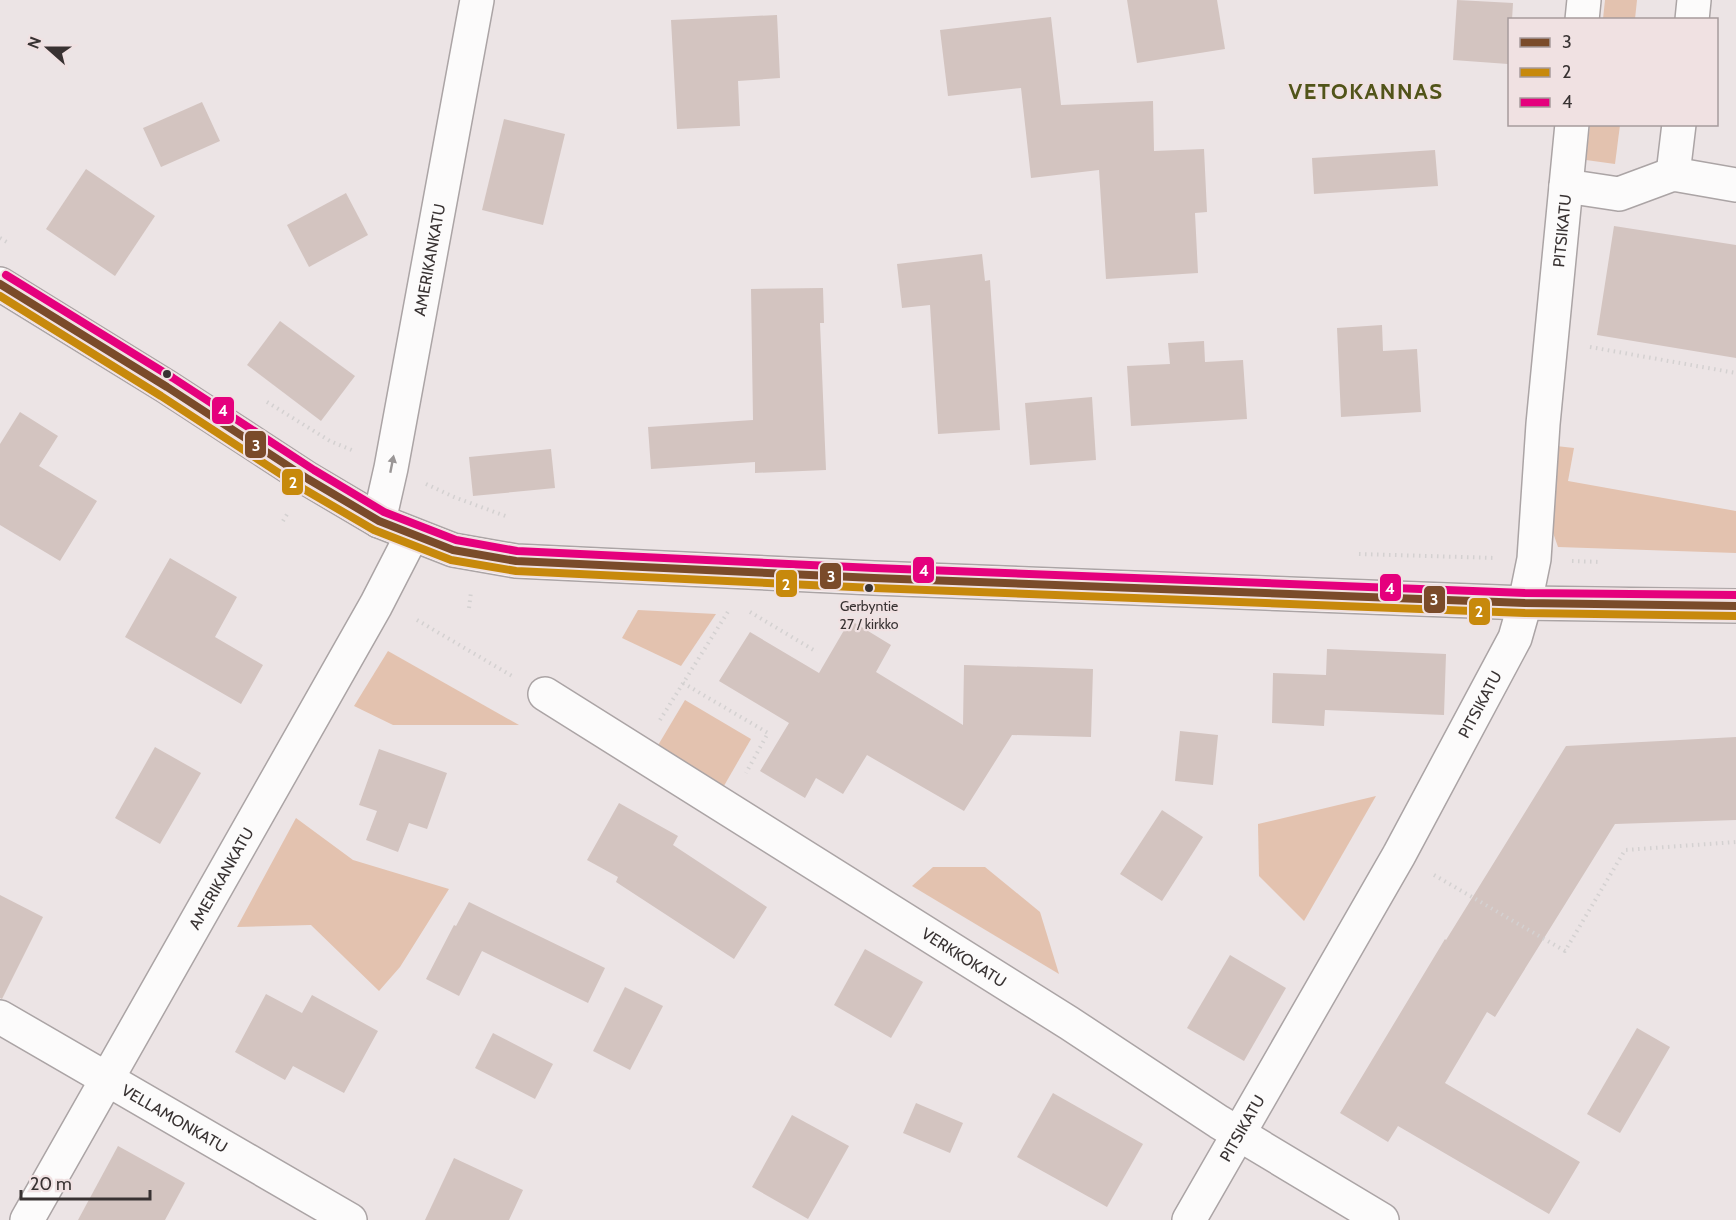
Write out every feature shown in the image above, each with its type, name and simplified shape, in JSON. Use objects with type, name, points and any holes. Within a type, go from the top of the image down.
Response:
[{"type":"street","name":"AMERIKANKATU","points":[[379,521],[391,468],[477,0]]},
{"type":"street","points":[[1582,18],[1584,0]]},
{"type":"street","points":[[1692,18],[1694,0]]},
{"type":"street","name":"PITSIKATU","points":[[1189,1220],[1399,855],[1515,638],[1534,559],[1551,340],[1572,126]]},
{"type":"street","points":[[1673,174],[1679,126]]},
{"type":"street","points":[[1566,186],[1619,194],[1673,174],[1736,185]]},
{"type":"street","points":[[0,284],[167,387],[308,479],[379,521],[453,550],[516,561],[874,578],[1525,603],[1736,606]]},
{"type":"street","name":"AMERIKANKATU","points":[[27,1220],[376,605],[412,535]]},
{"type":"street","name":"VERKKOKATU","points":[[545,694],[1069,1023],[1239,1134],[1382,1220]]},
{"type":"street","name":"VELLAMONKATU","points":[[0,1017],[350,1220]]},
{"type":"path","points":[[0,238],[12,246]]},
{"type":"path","points":[[1551,340],[1736,373]]},
{"type":"path","points":[[261,398],[330,441],[454,497],[514,519]]},
{"type":"path","points":[[1348,554],[1534,559]]},
{"type":"path","points":[[639,753],[734,602]]},
{"type":"path","points":[[743,608],[816,652]]},
{"type":"path","points":[[417,620],[545,694]]},
{"type":"path","points":[[683,683],[768,733],[726,808]]},
{"type":"path","points":[[1399,855],[1565,951],[1625,850],[1736,842]]},
{"type":"shaded area","points":[[1605,0],[1637,0],[1635,18],[1603,18]]},
{"type":"shaded area","points":[[1590,126],[1620,126],[1615,164],[1586,160]]},
{"type":"shaded area","points":[[1556,446],[1574,448],[1568,481],[1736,511],[1736,553],[1558,547],[1550,524]]},
{"type":"shaded area","points":[[638,610],[716,614],[681,666],[622,638]]},
{"type":"shaded area","points":[[388,651],[519,725],[393,725],[354,706]]},
{"type":"shaded area","points":[[685,700],[751,739],[721,791],[654,752]]},
{"type":"shaded area","points":[[1376,796],[1304,921],[1259,876],[1258,824]]},
{"type":"shaded area","points":[[296,818],[353,860],[449,889],[400,967],[379,991],[311,925],[237,927]]},
{"type":"shaded area","points":[[933,867],[985,867],[1040,912],[1059,974],[912,886]]},
{"type":"building","points":[[1127,0],[1217,0],[1225,49],[1137,63]]},
{"type":"building","points":[[1457,0],[1513,3],[1512,18],[1508,18],[1508,64],[1453,60]]},
{"type":"building","points":[[777,15],[780,78],[738,81],[740,126],[677,129],[671,20]]},
{"type":"building","points":[[1051,17],[1061,105],[1153,101],[1154,151],[1204,149],[1207,212],[1195,213],[1198,273],[1106,279],[1099,170],[1031,178],[1021,88],[948,96],[940,30]]},
{"type":"building","points":[[202,102],[220,141],[161,167],[143,128]]},
{"type":"building","points":[[504,119],[565,134],[543,225],[482,210]]},
{"type":"building","points":[[1435,150],[1438,186],[1314,194],[1312,158]]},
{"type":"building","points":[[86,169],[155,216],[115,276],[46,229]]},
{"type":"building","points":[[346,193],[368,235],[309,267],[287,225]]},
{"type":"building","points":[[1614,226],[1736,245],[1736,358],[1597,335]]},
{"type":"building","points":[[982,254],[985,281],[990,280],[1000,430],[938,434],[930,305],[902,308],[897,264]]},
{"type":"building","points":[[823,288],[824,323],[820,323],[826,470],[755,473],[755,462],[651,469],[648,427],[753,420],[751,289]]},
{"type":"building","points":[[280,321],[355,376],[321,421],[247,365]]},
{"type":"building","points":[[1382,325],[1383,351],[1417,349],[1421,412],[1341,417],[1337,328]]},
{"type":"building","points":[[1204,341],[1205,362],[1243,360],[1247,419],[1131,426],[1127,366],[1170,364],[1168,343]]},
{"type":"building","points":[[1092,397],[1096,460],[1030,465],[1025,403]]},
{"type":"building","points":[[20,412],[58,436],[39,466],[97,501],[60,561],[0,525],[0,444]]},
{"type":"building","points":[[551,449],[555,488],[473,496],[469,457]]},
{"type":"building","points":[[170,558],[237,597],[215,637],[263,665],[241,704],[125,637]]},
{"type":"building","points":[[850,620],[891,645],[876,672],[963,725],[964,665],[1093,669],[1091,737],[1012,735],[964,811],[867,755],[843,794],[816,778],[805,798],[760,771],[789,723],[719,681],[750,632],[819,673]]},
{"type":"building","points":[[1327,649],[1446,654],[1444,715],[1325,710],[1324,726],[1272,723],[1273,673],[1326,675]]},
{"type":"building","points":[[1180,731],[1218,735],[1213,785],[1175,781]]},
{"type":"building","points":[[1736,737],[1736,820],[1615,824],[1495,1017],[1487,1012],[1445,1083],[1580,1162],[1549,1214],[1398,1126],[1388,1142],[1340,1113],[1445,939],[1566,746]]},
{"type":"building","points":[[155,747],[201,773],[160,844],[115,818]]},
{"type":"building","points":[[379,749],[447,773],[427,829],[409,823],[398,852],[366,840],[377,811],[359,805]]},
{"type":"building","points":[[619,803],[678,836],[673,845],[767,907],[734,959],[616,882],[618,877],[587,860]]},
{"type":"building","points":[[1162,810],[1203,837],[1162,901],[1120,874]]},
{"type":"building","points":[[0,895],[43,917],[2,999],[0,998]]},
{"type":"building","points":[[469,902],[605,968],[588,1003],[482,951],[459,996],[426,979],[454,925],[456,926]]},
{"type":"building","points":[[865,949],[923,982],[891,1038],[834,1005]]},
{"type":"building","points":[[1230,955],[1286,988],[1244,1061],[1187,1028]]},
{"type":"building","points":[[625,987],[663,1006],[630,1070],[593,1051]]},
{"type":"building","points":[[266,994],[302,1013],[312,995],[378,1031],[344,1093],[293,1066],[285,1080],[235,1052]]},
{"type":"building","points":[[1637,1028],[1670,1047],[1620,1133],[1587,1114]]},
{"type":"building","points":[[493,1033],[553,1064],[535,1099],[475,1068]]},
{"type":"building","points":[[1053,1093],[1143,1144],[1107,1207],[1017,1157]]},
{"type":"building","points":[[916,1103],[963,1123],[950,1153],[903,1133]]},
{"type":"building","points":[[792,1115],[849,1146],[808,1219],[752,1187]]},
{"type":"building","points":[[118,1146],[185,1183],[165,1220],[78,1220]]},
{"type":"building","points":[[454,1158],[523,1190],[509,1220],[425,1220]]},
{"type":"transit line","name":"4","points":[[6,275],[384,512],[456,540],[517,551],[874,568],[1525,593],[1736,595]]},
{"type":"transit line","name":"3","points":[[0,284],[167,387],[308,479],[379,521],[453,550],[516,561],[874,578],[1525,603],[1736,606]]},
{"type":"transit line","name":"2","points":[[0,296],[161,396],[302,488],[374,530],[451,560],[516,571],[874,588],[1525,613],[1736,616]]},
{"type":"place","name":"Gerbyntie 27 / kirkko","points":[[869,588]]},
{"type":"district","name":"VETOKANNAS","points":[[1366,91]]}]
